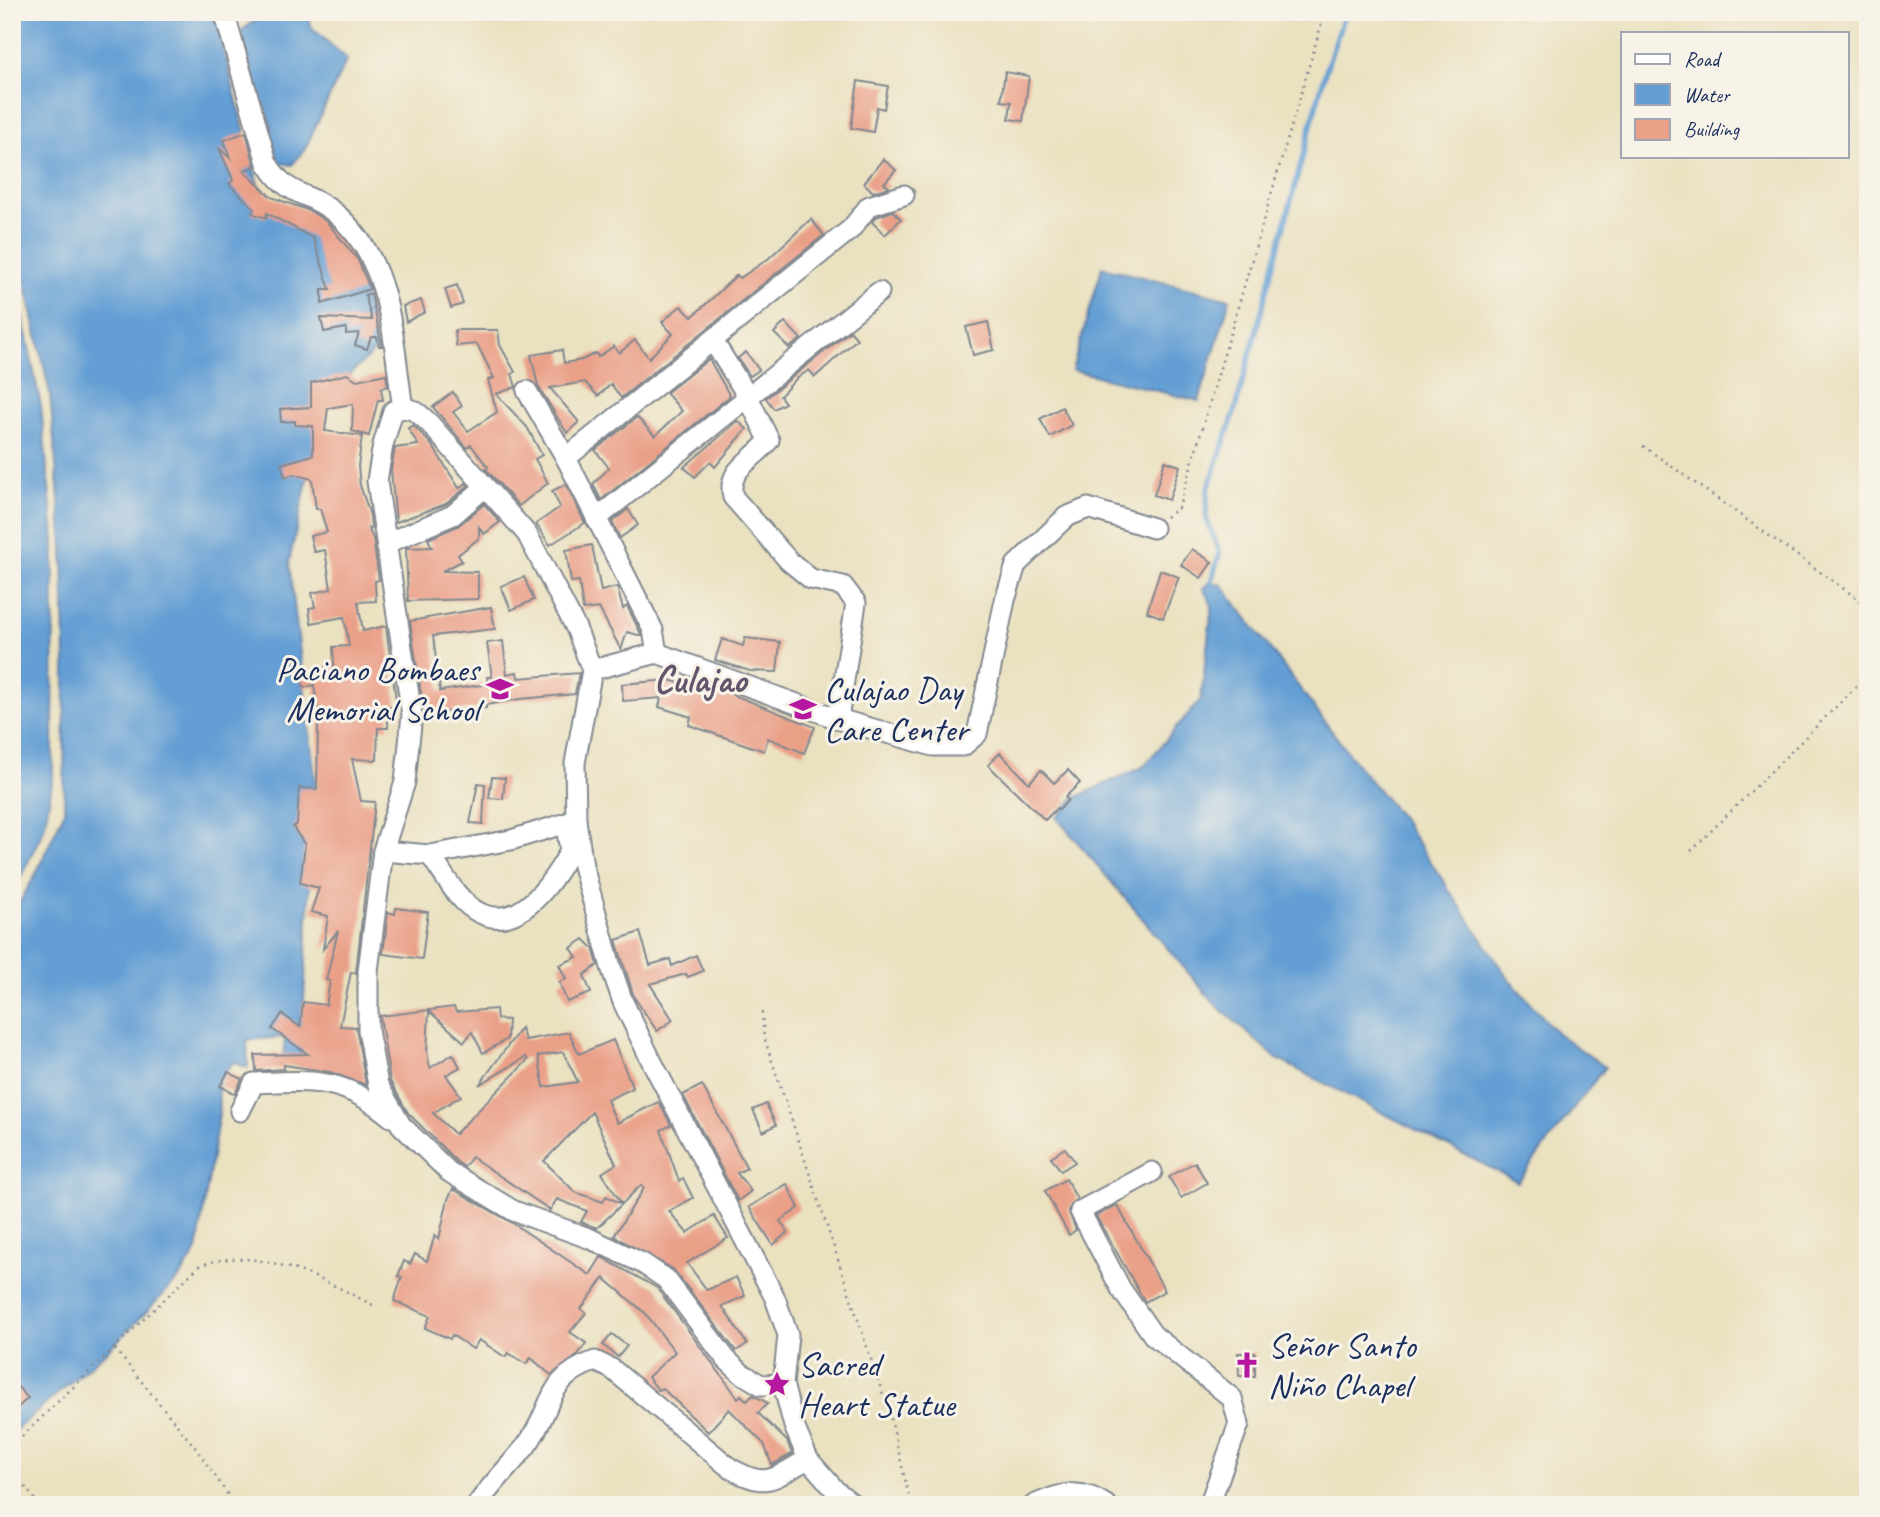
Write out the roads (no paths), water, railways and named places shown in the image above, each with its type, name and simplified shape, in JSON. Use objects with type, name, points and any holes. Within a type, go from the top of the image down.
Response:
[{"type":"street","points":[[225,12],[256,129],[273,173],[279,183],[334,212],[356,235],[372,259],[385,289],[403,408]]},
{"type":"street","points":[[566,458],[851,229],[869,206],[904,195]]},
{"type":"street","points":[[596,519],[747,395],[879,292]]},
{"type":"street","points":[[713,341],[747,395],[769,440],[733,474],[730,484],[733,496],[789,561],[811,579],[844,586],[856,603],[838,719]]},
{"type":"street","points":[[527,391],[566,458],[653,630],[657,653]]},
{"type":"street","points":[[401,1125],[378,1085],[366,1004],[383,851],[405,782],[412,715],[377,481],[388,425],[393,411],[403,408],[415,410],[430,424],[527,534],[576,628],[592,670],[575,763],[570,851],[540,895],[521,910],[499,918],[480,913],[463,900],[430,855]]},
{"type":"street","points":[[387,543],[453,515],[485,487]]},
{"type":"street","points":[[592,670],[657,653],[838,719],[933,746],[963,747],[977,734],[1005,600],[1016,565],[1066,517],[1088,508],[1153,528]]},
{"type":"street","points":[[383,851],[430,855],[511,840],[571,821]]},
{"type":"street","points":[[571,821],[624,1002],[775,1298],[788,1335],[783,1384],[794,1426],[808,1458],[836,1490],[854,1505]]},
{"type":"street","points":[[240,1111],[254,1083],[317,1080],[368,1098],[401,1125],[449,1172],[474,1189],[514,1211],[591,1239],[642,1263],[666,1279],[726,1359],[741,1373],[761,1385],[783,1384]]},
{"type":"street","points":[[1152,1172],[1080,1211],[1121,1289],[1153,1335],[1232,1398],[1239,1424],[1209,1505]]},
{"type":"street","points":[[477,1505],[535,1433],[552,1392],[573,1368],[595,1361],[612,1369],[730,1468],[752,1481],[769,1480],[808,1458]]},
{"type":"street","points":[[1034,1505],[1057,1495],[1076,1491],[1094,1496],[1106,1505]]},
{"type":"water","points":[[12,12],[214,12],[261,196],[326,227],[364,273],[376,350],[326,397],[289,562],[315,777],[301,1062],[283,1060],[285,1037],[247,1040],[248,1068],[233,1062],[218,1082],[219,1113],[197,1251],[180,1277],[116,1343],[12,1433],[12,915],[36,874],[64,812],[65,664],[63,546],[50,394],[12,223]]},
{"type":"water","points":[[267,12],[308,12],[311,27],[347,59],[305,149],[292,165],[274,162],[241,31]]},
{"type":"water","points":[[12,265],[41,406],[54,537],[53,778],[44,829],[12,895]]},
{"type":"water","points":[[1102,267],[1230,299],[1199,401],[1072,370]]},
{"type":"water","points":[[1211,582],[1222,585],[1359,767],[1400,816],[1508,978],[1557,1033],[1605,1067],[1518,1182],[1277,1059],[1214,1003],[1057,818],[1074,798],[1143,767],[1201,699],[1212,605],[1203,588]]},
{"type":"waterway","points":[[1211,582],[1220,553],[1206,517],[1208,489],[1235,411],[1325,73],[1345,12]]},
{"type":"place","name":"Paciano Bombaes Memorial School","points":[[500,689]]},
{"type":"place","name":"Culajao Day Care Center","points":[[803,709]]},
{"type":"place","name":"Señor Santo Niño Chapel","points":[[1247,1365]]},
{"type":"place","name":"Sacred Heart Statue","points":[[777,1384]]},
{"type":"district","name":"Culajao","points":[[700,679]]}]
